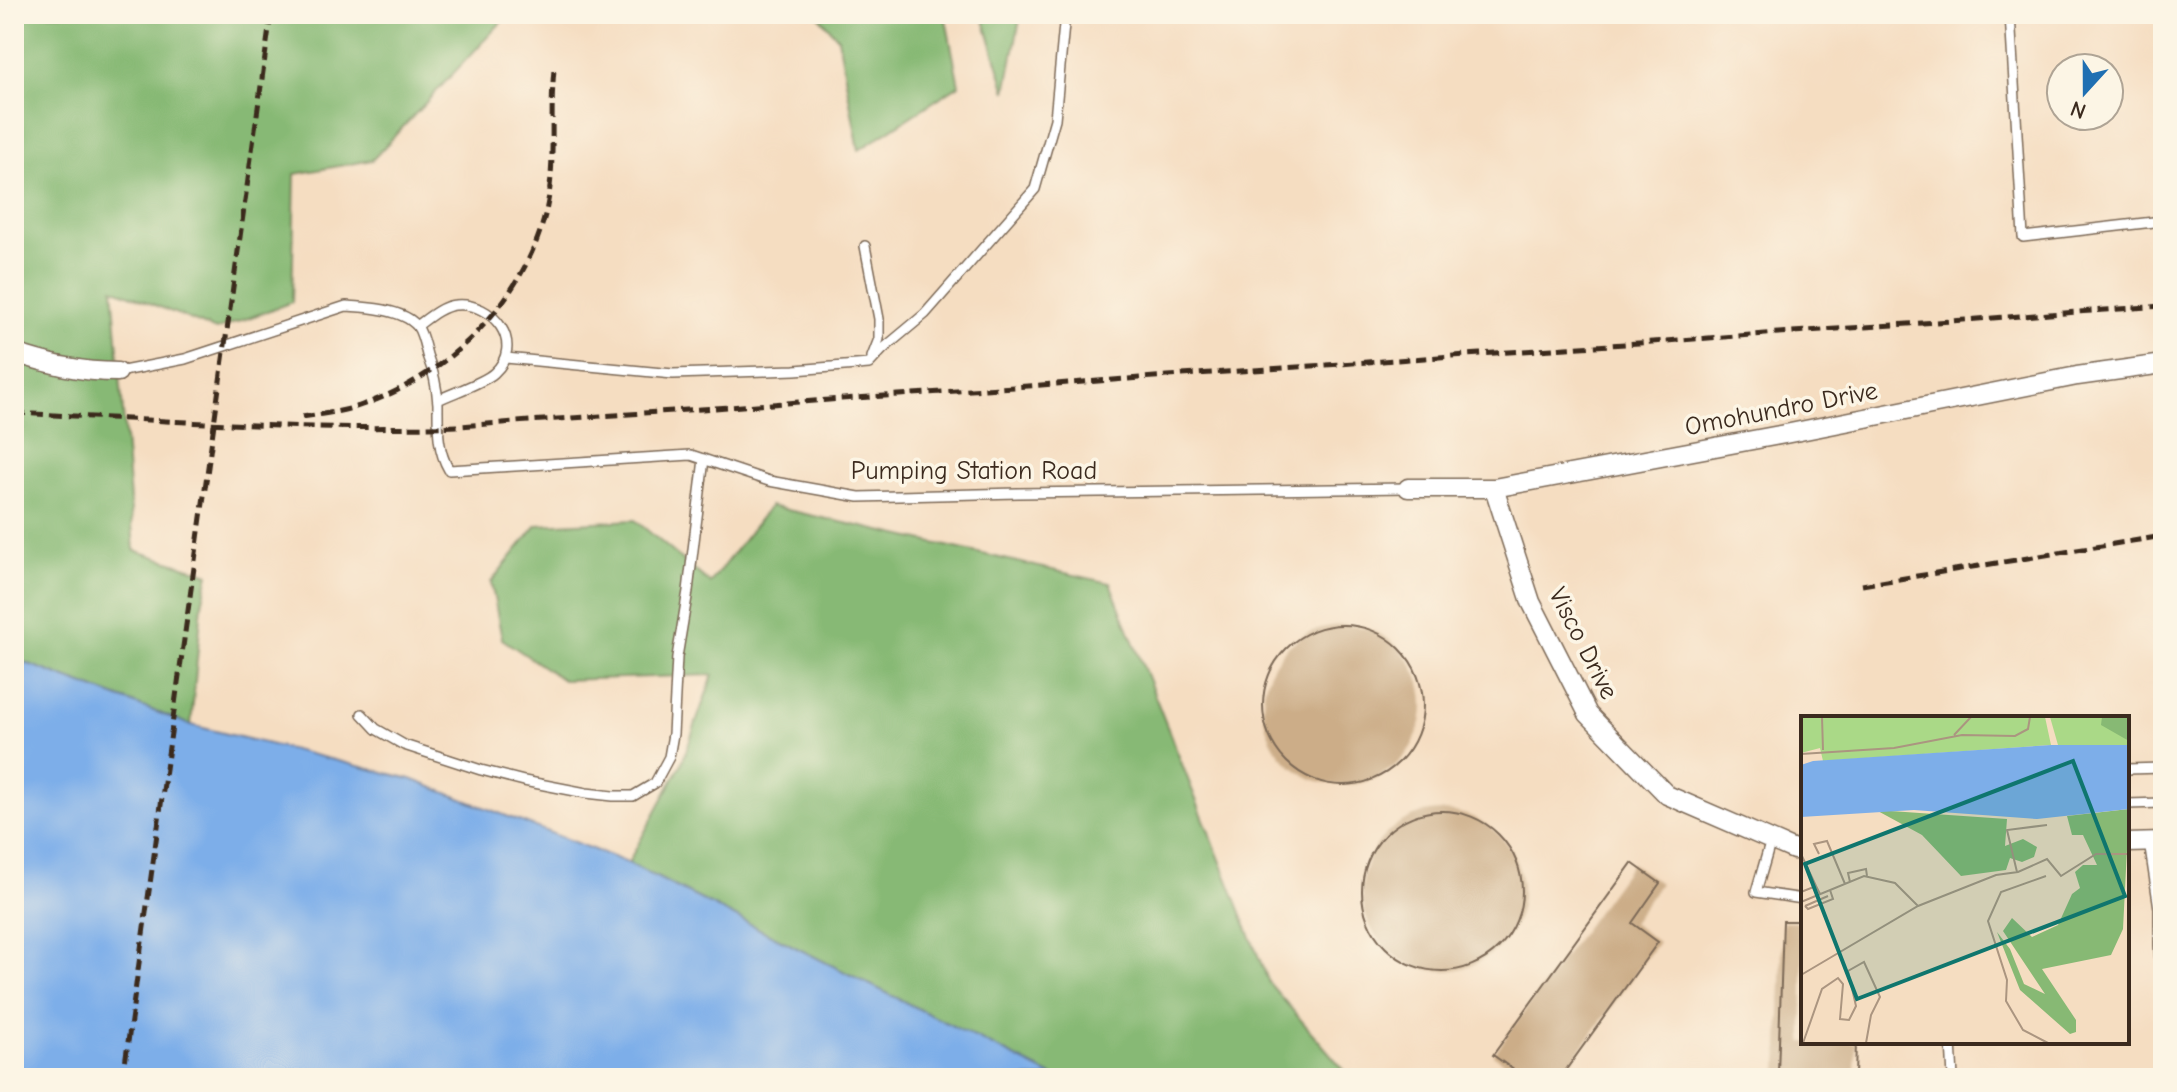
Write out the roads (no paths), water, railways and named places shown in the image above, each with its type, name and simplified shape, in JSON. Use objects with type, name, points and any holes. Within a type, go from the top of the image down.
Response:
[{"type":"street","points":[[14,353],[69,369],[118,372]]},
{"type":"street","name":"Omohundro Drive","points":[[1408,488],[1494,488],[2077,376],[2163,364]]},
{"type":"street","name":"Visco Drive","points":[[1494,488],[1531,602],[1588,714],[1667,795],[1794,850],[1801,850]]},
{"type":"street","points":[[2129,843],[2156,842]]},
{"type":"lane","points":[[506,358],[673,374],[869,364],[925,314],[1035,189],[1055,119],[1065,14]]},
{"type":"lane","points":[[2010,14],[2023,237],[2162,221],[2163,217]]},
{"type":"lane","points":[[865,246],[879,319],[879,339],[869,364]]},
{"type":"lane","points":[[118,372],[185,359],[346,306],[398,313],[417,326],[432,369],[438,400],[492,375],[506,358],[506,338],[499,324],[480,308],[454,304],[417,326]]},
{"type":"lane","name":"Pumping Station Road","points":[[438,400],[437,427],[443,460],[449,470],[691,455],[769,481],[859,497],[1408,488]]},
{"type":"lane","points":[[362,714],[376,729],[404,745],[524,781],[613,796],[633,796],[655,783],[669,757],[673,734],[677,657],[704,459]]},
{"type":"lane","points":[[2129,769],[2163,768]]},
{"type":"lane","points":[[2129,804],[2163,803]]},
{"type":"lane","points":[[1771,840],[1756,892],[1801,899]]},
{"type":"lane","points":[[2156,842],[2163,1014]]},
{"type":"lane","points":[[1951,1044],[1953,1078]]},
{"type":"water","points":[[14,660],[191,725],[411,779],[628,863],[1056,1078],[14,1078]]},
{"type":"railway","points":[[123,1078],[271,14]]},
{"type":"railway","points":[[302,417],[362,405],[423,376],[451,356],[499,306],[519,278],[545,215],[551,179],[554,70]]},
{"type":"railway","points":[[14,413],[292,426],[459,426],[2163,306]]},
{"type":"railway","points":[[1862,585],[2163,536]]}]
